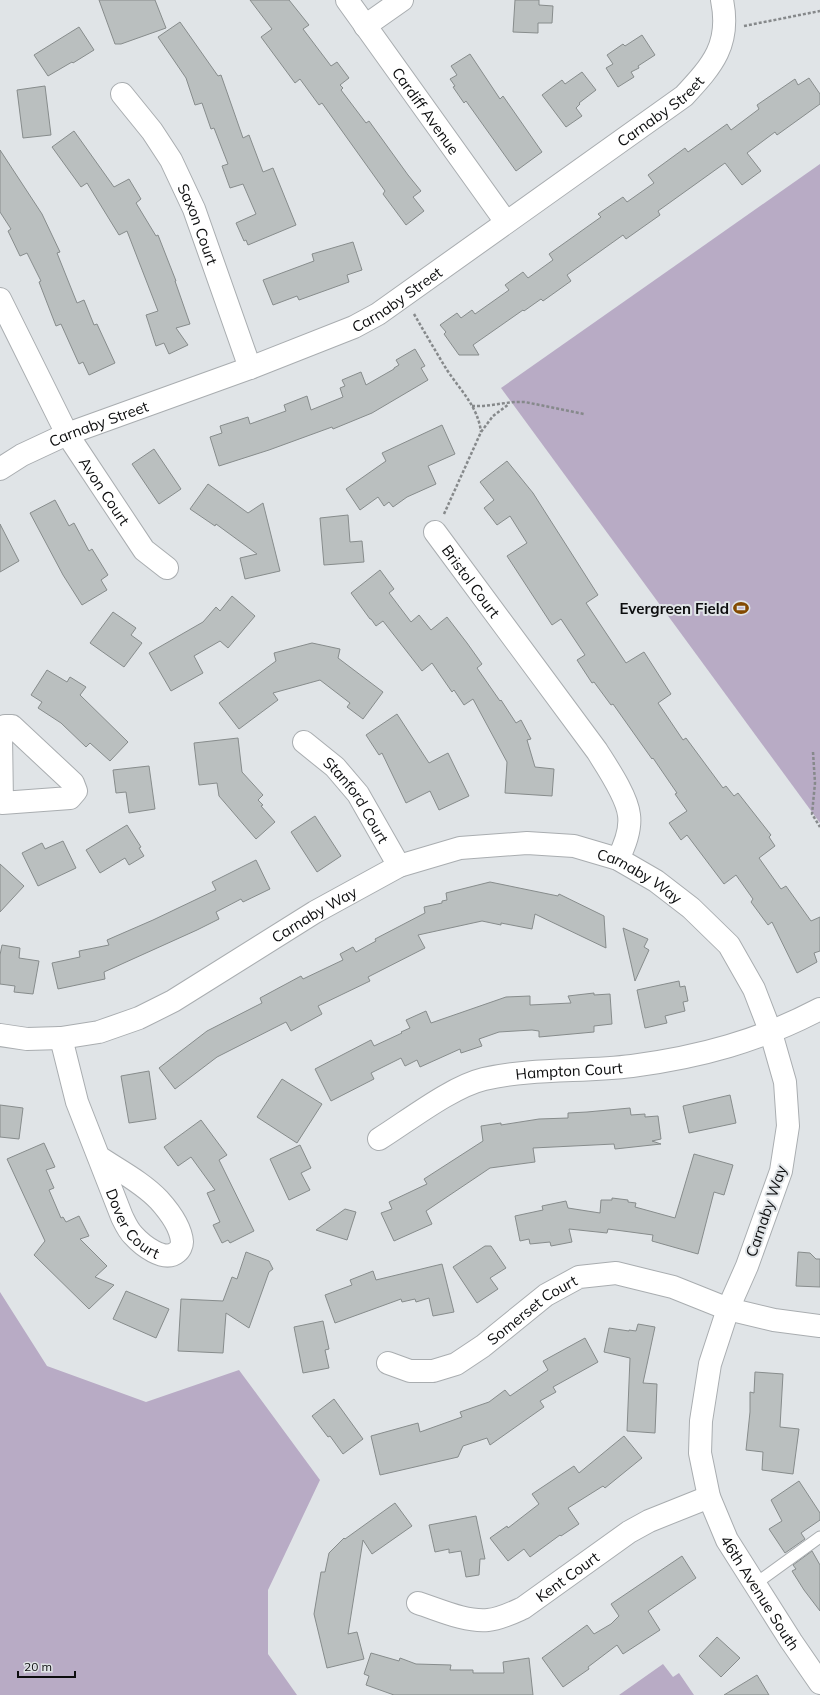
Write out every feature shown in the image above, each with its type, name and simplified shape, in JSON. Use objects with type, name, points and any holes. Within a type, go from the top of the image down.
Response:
[{"type":"street","name":"Cardiff Avenue","points":[[347,0],[506,222]]},
{"type":"street","points":[[365,26],[402,0]]},
{"type":"street","points":[[722,0],[725,29]]},
{"type":"street","name":"Carnaby Street","points":[[0,469],[22,455],[67,434],[250,368],[354,327],[378,314],[684,96],[705,74],[720,46],[725,29]]},
{"type":"street","name":"Saxon Court","points":[[122,94],[152,131],[171,160],[194,209],[250,368]]},
{"type":"street","name":"Avon Court","points":[[0,299],[67,434],[144,550],[166,568]]},
{"type":"street","name":"Bristol Court","points":[[435,532],[597,750],[620,788],[630,815],[626,842],[618,859]]},
{"type":"street","name":"Stanford Court","points":[[304,742],[335,767],[358,794],[399,866]]},
{"type":"street","name":"Carnaby Way","points":[[0,1035],[28,1039],[61,1038],[99,1032],[139,1018],[173,1001],[315,912],[399,866],[460,848],[527,843],[574,846],[618,859],[656,881],[685,904],[729,945],[754,989],[771,1032],[785,1082],[788,1126],[782,1171],[747,1266],[728,1309],[710,1364],[701,1421],[700,1453],[709,1498]]},
{"type":"street","name":"Hampton Court","points":[[379,1139],[451,1093],[483,1080],[526,1073],[632,1066],[712,1052],[771,1032],[820,1009]]},
{"type":"street","points":[[61,1038],[77,1102],[99,1157]]},
{"type":"street","name":"Somerset Court","points":[[388,1363],[410,1371],[433,1371],[456,1364],[483,1346],[546,1295],[579,1277],[616,1272],[673,1287],[728,1309],[774,1320],[820,1326]]},
{"type":"street","name":"46th Avenue South","points":[[709,1498],[726,1540],[820,1682]]},
{"type":"street","name":"Kent Court","points":[[418,1603],[470,1619],[488,1620],[504,1616],[523,1608],[629,1532],[649,1521],[709,1498]]},
{"type":"lane","points":[[755,1584],[820,1537]]},
{"type":"path","points":[[725,29],[820,11]]},
{"type":"path","points":[[403,296],[444,365],[472,406],[478,417],[481,432]]},
{"type":"path","points":[[472,406],[485,407],[524,402],[584,414]]},
{"type":"path","name":"Bristol Court","points":[[435,532],[481,432],[493,416],[509,404]]},
{"type":"path","points":[[812,752],[815,782],[812,814],[820,827]]},
{"type":"shaded area","name":"Evergreen Field","points":[[820,164],[820,823],[501,388]]},
{"type":"shaded area","points":[[0,1292],[47,1366],[146,1402],[239,1370],[320,1480],[268,1590],[268,1654],[297,1695],[0,1695]]},
{"type":"shaded area","points":[[663,1664],[673,1677],[679,1673],[694,1695],[619,1695]]},
{"type":"building","points":[[99,0],[155,0],[166,28],[121,44],[115,44]]},
{"type":"building","points":[[250,0],[289,0],[309,25],[303,29],[331,66],[337,62],[349,78],[340,85],[343,88],[341,90],[366,123],[369,121],[421,191],[413,197],[424,211],[406,225],[383,194],[385,191],[322,103],[319,105],[300,79],[295,83],[261,37],[272,29]]},
{"type":"building","points":[[515,0],[539,0],[539,5],[553,6],[552,23],[538,23],[538,33],[513,32]]},
{"type":"building","points":[[180,22],[218,76],[221,75],[243,138],[249,135],[263,172],[273,168],[296,225],[248,245],[246,240],[244,241],[236,223],[256,214],[243,184],[230,188],[222,166],[228,164],[214,128],[211,129],[202,103],[195,105],[186,78],[158,37]]},
{"type":"building","points":[[79,27],[94,50],[48,76],[34,55]]},
{"type":"building","points":[[642,35],[655,55],[638,66],[639,68],[631,72],[634,77],[618,87],[606,68],[613,64],[607,55],[623,44],[625,46]]},
{"type":"building","points":[[470,54],[500,99],[503,96],[542,152],[516,171],[466,101],[464,103],[453,87],[455,86],[450,79],[457,75],[451,66]]},
{"type":"building","points":[[582,72],[596,90],[579,103],[580,104],[576,108],[582,116],[566,127],[542,95],[562,80],[565,84]]},
{"type":"building","points":[[809,78],[820,94],[820,104],[777,135],[775,132],[747,153],[761,171],[742,185],[725,163],[658,211],[660,215],[626,239],[623,235],[567,275],[571,281],[543,301],[541,299],[524,311],[523,310],[473,345],[479,355],[459,355],[444,334],[446,332],[440,325],[457,313],[461,318],[472,310],[475,314],[509,290],[505,285],[523,272],[528,278],[553,260],[549,254],[601,217],[598,214],[623,197],[627,202],[654,183],[648,175],[685,148],[688,152],[727,124],[731,130],[759,109],[757,105],[795,79],[798,85]]},
{"type":"building","points":[[45,86],[51,135],[23,138],[17,90]]},
{"type":"building","points":[[74,131],[114,187],[129,179],[141,199],[136,203],[156,236],[158,235],[176,281],[190,324],[176,328],[188,345],[169,354],[164,343],[156,346],[146,315],[158,311],[127,231],[119,235],[87,183],[81,187],[52,147]]},
{"type":"building","points":[[0,150],[42,214],[60,252],[57,253],[77,303],[84,300],[94,325],[97,324],[115,363],[89,375],[83,362],[79,364],[61,324],[56,326],[39,282],[41,281],[27,253],[20,256],[8,231],[11,229],[0,212]]},
{"type":"building","points":[[353,242],[362,270],[347,275],[349,282],[299,300],[297,296],[273,305],[263,280],[314,261],[312,254]]},
{"type":"building","points":[[415,349],[425,366],[421,368],[428,380],[372,413],[333,429],[332,427],[219,466],[210,437],[222,433],[220,426],[248,417],[250,424],[286,411],[284,405],[307,396],[311,410],[343,397],[340,388],[345,386],[342,380],[361,372],[366,385],[394,369],[399,365],[396,360]]},
{"type":"building","points":[[442,425],[455,454],[428,466],[436,484],[407,497],[393,507],[389,502],[384,506],[378,497],[360,510],[346,489],[386,461],[382,453]]},
{"type":"building","points":[[154,449],[181,489],[159,504],[132,464]]},
{"type":"building","points":[[507,461],[533,493],[598,595],[586,603],[626,663],[644,652],[671,694],[658,703],[683,740],[686,738],[723,788],[726,786],[734,796],[738,793],[771,835],[769,837],[775,846],[759,858],[781,889],[786,886],[811,921],[820,917],[820,951],[814,953],[817,962],[797,973],[772,922],[768,925],[751,902],[753,899],[736,875],[724,884],[687,835],[681,840],[669,823],[687,811],[675,794],[677,793],[613,704],[611,705],[594,682],[592,683],[577,660],[585,655],[561,619],[552,625],[507,556],[527,543],[510,516],[497,525],[484,508],[494,500],[480,482]]},
{"type":"building","points":[[208,484],[248,513],[263,503],[280,571],[245,579],[240,558],[257,554],[216,524],[215,526],[190,509]]},
{"type":"building","points":[[55,500],[69,526],[74,523],[89,551],[92,549],[108,575],[101,580],[107,590],[82,605],[63,575],[30,513]]},
{"type":"building","points":[[348,515],[350,542],[362,541],[364,562],[324,565],[320,518]]},
{"type":"building","points":[[0,524],[19,561],[0,572]]},
{"type":"building","points":[[380,570],[394,589],[389,593],[411,622],[419,615],[431,630],[447,617],[467,643],[482,664],[477,668],[500,701],[501,700],[516,723],[521,720],[531,739],[527,740],[535,767],[554,769],[552,796],[505,793],[507,762],[473,699],[464,705],[454,690],[452,692],[432,663],[422,671],[383,621],[376,626],[370,619],[351,593]]},
{"type":"building","points":[[232,596],[255,616],[228,648],[220,641],[194,656],[203,673],[171,691],[149,653],[203,622],[216,607],[220,611]]},
{"type":"building","points":[[113,612],[136,628],[131,635],[142,643],[124,667],[90,643]]},
{"type":"building","points":[[312,643],[340,649],[338,658],[383,692],[363,719],[347,707],[350,703],[320,680],[273,693],[278,700],[239,729],[219,703],[276,661],[274,653]]},
{"type":"building","points":[[47,670],[67,682],[70,677],[86,687],[80,695],[128,742],[110,761],[90,743],[86,747],[61,723],[38,708],[42,702],[31,695]]},
{"type":"building","points":[[397,714],[429,763],[448,753],[469,796],[439,810],[430,791],[406,803],[382,753],[379,755],[366,735]]},
{"type":"building","points":[[238,738],[242,772],[263,795],[258,800],[263,805],[261,806],[275,822],[256,839],[219,796],[217,783],[199,785],[194,743]]},
{"type":"building","points":[[149,766],[155,809],[129,813],[126,792],[116,793],[113,770]]},
{"type":"building","points":[[315,816],[341,856],[317,872],[291,832]]},
{"type":"building","points":[[127,825],[141,847],[139,848],[144,856],[129,865],[125,858],[100,873],[86,850]]},
{"type":"building","points":[[63,841],[76,868],[38,886],[22,853],[42,843],[45,849]]},
{"type":"building","points":[[256,860],[270,889],[243,902],[241,899],[216,912],[219,919],[197,930],[104,972],[105,979],[58,989],[52,963],[80,957],[79,951],[109,945],[107,940],[216,890],[212,882]]},
{"type":"building","points":[[0,864],[24,886],[0,912]]},
{"type":"building","points":[[490,882],[558,896],[559,894],[604,916],[606,948],[535,914],[532,929],[482,921],[418,935],[425,948],[368,977],[370,981],[318,1006],[322,1014],[291,1031],[286,1022],[217,1057],[175,1089],[159,1068],[207,1031],[262,1003],[260,998],[301,976],[303,979],[343,960],[340,954],[353,947],[356,952],[376,941],[375,939],[425,913],[424,907],[442,903],[442,901],[447,900],[446,893]]},
{"type":"building","points":[[623,928],[648,939],[644,947],[649,950],[635,981]]},
{"type":"building","points":[[2,945],[20,948],[19,958],[39,961],[33,994],[14,992],[15,986],[0,984],[0,955]]},
{"type":"building","points":[[679,981],[680,987],[685,986],[688,1001],[683,1002],[685,1011],[665,1016],[667,1023],[645,1028],[637,990]]},
{"type":"building","points":[[594,993],[594,995],[610,994],[612,1024],[594,1026],[594,1032],[539,1037],[539,1031],[532,1030],[499,1032],[479,1039],[482,1046],[461,1053],[460,1049],[420,1067],[417,1060],[405,1066],[401,1058],[371,1073],[374,1079],[331,1101],[315,1069],[371,1040],[374,1046],[402,1033],[401,1032],[410,1028],[406,1020],[426,1011],[431,1023],[506,997],[530,996],[530,1005],[571,1003],[568,996]]},
{"type":"building","points":[[149,1071],[156,1119],[129,1123],[121,1076]]},
{"type":"building","points":[[282,1079],[322,1104],[297,1143],[257,1117]]},
{"type":"building","points":[[730,1095],[736,1123],[689,1133],[683,1106]]},
{"type":"building","points":[[0,1105],[23,1108],[19,1139],[0,1137]]},
{"type":"building","points":[[630,1108],[631,1115],[645,1114],[645,1117],[658,1116],[661,1139],[652,1141],[661,1144],[615,1149],[614,1144],[533,1148],[535,1162],[490,1168],[426,1211],[432,1224],[394,1241],[381,1213],[392,1209],[389,1202],[427,1184],[424,1179],[483,1141],[481,1126],[501,1123],[501,1125],[539,1119],[568,1118],[568,1113]]},
{"type":"building","points":[[201,1120],[227,1155],[219,1160],[254,1231],[230,1243],[228,1240],[222,1243],[213,1225],[220,1222],[207,1193],[215,1190],[191,1157],[178,1166],[164,1147]]},
{"type":"building","points":[[44,1143],[55,1167],[46,1170],[54,1188],[49,1190],[61,1218],[63,1217],[66,1222],[79,1216],[89,1236],[80,1239],[107,1266],[95,1277],[114,1285],[89,1309],[34,1255],[45,1241],[7,1159]]},
{"type":"building","points":[[300,1145],[311,1168],[301,1173],[310,1190],[289,1200],[270,1159]]},
{"type":"building","points":[[694,1154],[733,1165],[724,1195],[714,1192],[698,1254],[652,1241],[653,1235],[608,1229],[607,1233],[569,1229],[572,1242],[551,1246],[550,1242],[530,1244],[529,1239],[520,1241],[515,1216],[543,1210],[542,1206],[566,1201],[568,1208],[600,1213],[601,1200],[612,1200],[612,1198],[628,1200],[628,1202],[636,1203],[635,1207],[675,1218]]},
{"type":"building","points":[[345,1209],[356,1212],[347,1240],[316,1230]]},
{"type":"building","points":[[485,1246],[491,1246],[506,1268],[490,1278],[498,1289],[477,1303],[453,1267]]},
{"type":"building","points":[[246,1252],[269,1261],[273,1269],[269,1272],[249,1328],[226,1313],[223,1353],[178,1351],[181,1299],[223,1301],[232,1277],[237,1279]]},
{"type":"building","points":[[798,1252],[810,1253],[816,1259],[820,1259],[820,1287],[796,1286]]},
{"type":"building","points":[[442,1264],[454,1312],[433,1316],[429,1298],[416,1302],[415,1299],[402,1302],[401,1299],[335,1323],[325,1295],[352,1285],[350,1280],[373,1271],[376,1280]]},
{"type":"building","points":[[126,1291],[169,1309],[156,1338],[113,1319]]},
{"type":"building","points":[[323,1321],[329,1349],[325,1350],[329,1368],[303,1373],[294,1327]]},
{"type":"building","points":[[638,1324],[655,1327],[643,1383],[657,1384],[655,1433],[627,1431],[630,1358],[604,1352],[609,1328],[636,1331]]},
{"type":"building","points":[[585,1338],[598,1362],[553,1387],[556,1392],[540,1401],[544,1407],[490,1445],[487,1438],[463,1446],[458,1457],[380,1475],[371,1436],[418,1423],[420,1432],[462,1417],[460,1412],[489,1402],[505,1390],[510,1396],[548,1370],[543,1361]]},
{"type":"building","points":[[755,1372],[783,1374],[780,1427],[799,1429],[793,1474],[762,1470],[763,1452],[746,1450],[750,1412],[750,1392],[754,1393]]},
{"type":"building","points":[[334,1399],[363,1439],[343,1454],[330,1436],[328,1437],[312,1416]]},
{"type":"building","points":[[624,1436],[642,1458],[605,1488],[603,1486],[568,1508],[579,1524],[561,1536],[560,1535],[530,1557],[524,1549],[508,1561],[490,1538],[507,1526],[508,1528],[539,1504],[532,1494],[574,1466],[579,1473]]},
{"type":"building","points":[[799,1481],[820,1513],[820,1520],[801,1533],[805,1539],[785,1553],[769,1529],[782,1521],[771,1500]]},
{"type":"building","points":[[395,1503],[412,1526],[372,1554],[363,1540],[348,1634],[357,1632],[364,1659],[327,1668],[314,1614],[321,1572],[325,1572],[329,1553],[344,1538],[345,1539]]},
{"type":"building","points":[[476,1516],[485,1559],[480,1559],[479,1575],[466,1577],[461,1551],[449,1553],[449,1549],[435,1552],[429,1525]]},
{"type":"building","points":[[812,1551],[820,1565],[820,1611],[792,1571],[796,1569],[793,1565]]},
{"type":"building","points":[[682,1556],[696,1578],[648,1611],[660,1630],[623,1654],[617,1645],[588,1667],[589,1669],[563,1687],[542,1658],[587,1625],[594,1634],[611,1624],[619,1616],[611,1604]]},
{"type":"building","points":[[717,1637],[740,1658],[721,1677],[699,1656]]},
{"type":"building","points":[[371,1653],[399,1661],[400,1658],[416,1664],[451,1665],[450,1670],[473,1670],[473,1673],[504,1673],[503,1662],[529,1658],[533,1695],[394,1695],[366,1685],[369,1676],[364,1674]]},
{"type":"building","points":[[757,1675],[769,1695],[724,1695]]},
{"type":"place","name":"Evergreen Field","points":[[741,608]]}]
